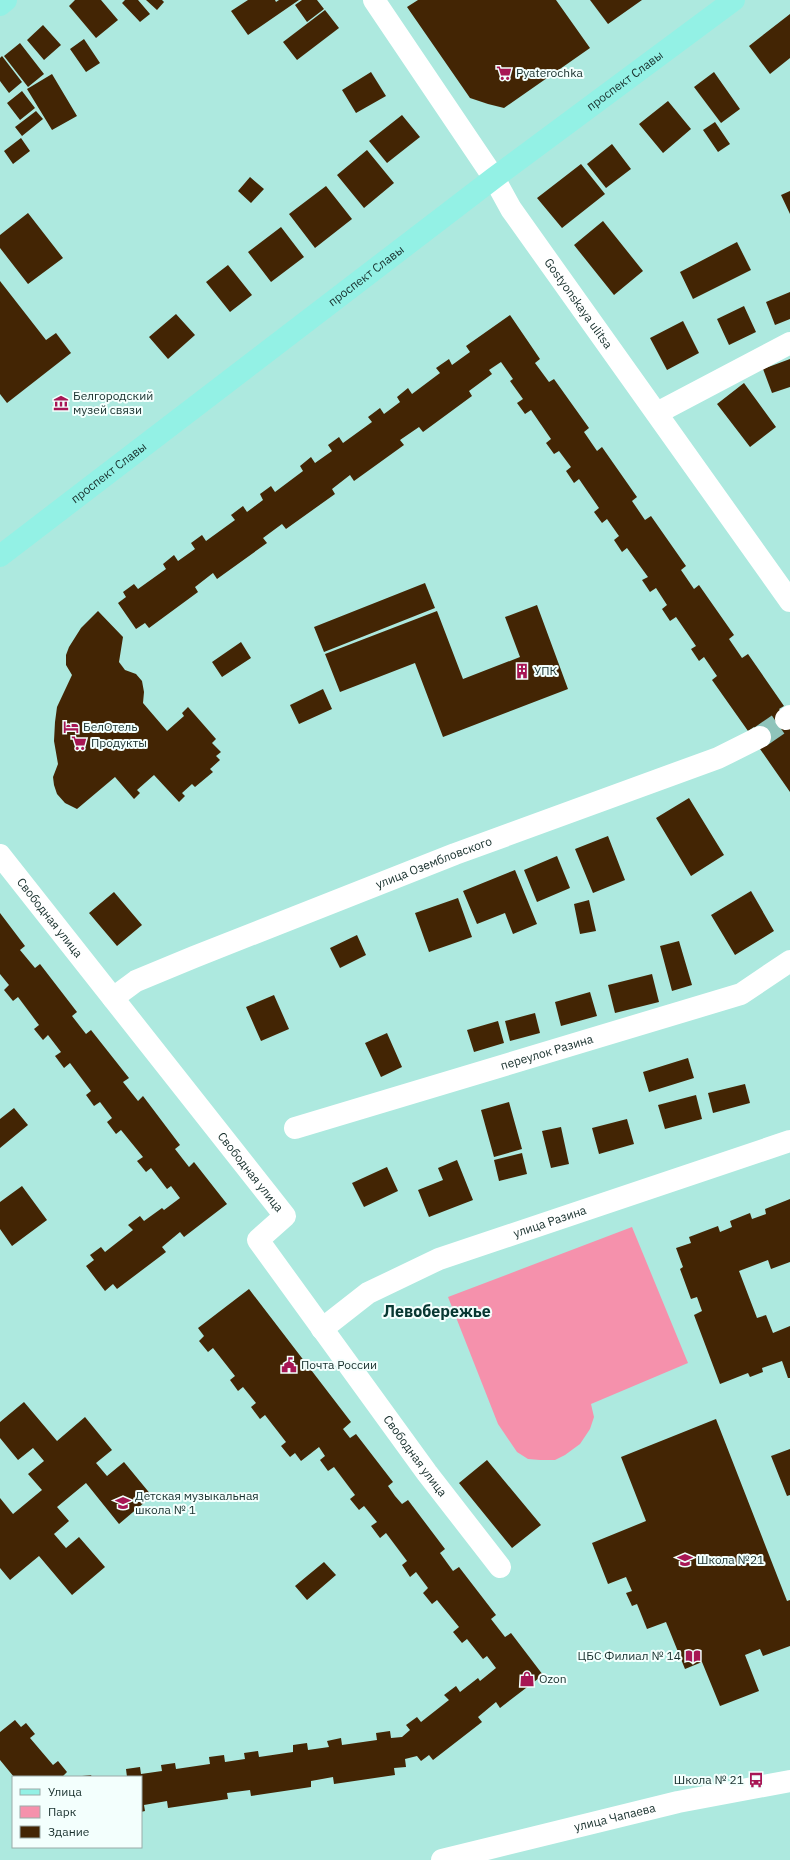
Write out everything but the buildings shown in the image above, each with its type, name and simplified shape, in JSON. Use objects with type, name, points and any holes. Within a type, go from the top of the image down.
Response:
[{"type":"main road","points":[[0,5],[6,0]]},
{"type":"main road","name":"проспект Славы","points":[[0,556],[494,178],[734,0]]},
{"type":"street","name":"Gostyonskaya ulitsa","points":[[374,0],[494,178],[511,209],[790,602]]},
{"type":"street","points":[[657,414],[790,343]]},
{"type":"street","name":"улица Озембловского","points":[[113,998],[136,981],[194,957],[455,854],[718,758],[760,737]]},
{"type":"street","name":"Свободная улица","points":[[0,855],[285,1216],[258,1240],[427,1473],[500,1567]]},
{"type":"street","name":"переулок Разина","points":[[295,1128],[741,994],[790,961]]},
{"type":"street","name":"улица Разина","points":[[322,1329],[368,1294],[439,1259],[790,1141]]},
{"type":"street","name":"улица Чапаева","points":[[442,1860],[678,1802],[790,1781]]},
{"type":"green space","points":[[632,1227],[688,1363],[591,1404],[594,1417],[590,1429],[580,1444],[565,1455],[555,1460],[528,1459],[517,1452],[498,1424],[448,1297]]},
{"type":"tunnel","points":[[760,737],[786,719]]},
{"type":"place","name":"Pyaterochka","points":[[504,73]]},
{"type":"place","name":"Белгородский музей связи","points":[[61,403]]},
{"type":"place","name":"УПК","points":[[522,671]]},
{"type":"place","name":"БелОтель","points":[[71,727]]},
{"type":"place","name":"Продукты","points":[[79,743]]},
{"type":"place","name":"Почта России","points":[[289,1365]]},
{"type":"place","name":"Детская музыкальная школа № 1","points":[[123,1503]]},
{"type":"place","name":"Школа №21","points":[[685,1560]]},
{"type":"place","name":"ЦБС Филиал № 14","points":[[693,1656]]},
{"type":"place","name":"Ozon","points":[[527,1679]]},
{"type":"place","name":"Школа № 21","points":[[756,1780]]},
{"type":"district","name":"Левобережье","points":[[437,1311]]}]
